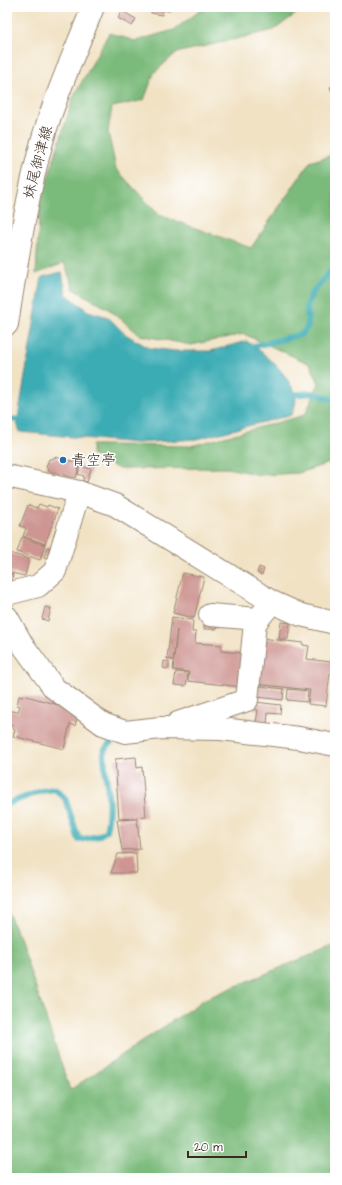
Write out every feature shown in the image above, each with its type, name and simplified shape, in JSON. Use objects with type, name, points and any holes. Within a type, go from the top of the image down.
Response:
[{"type":"street","name":"妹尾御津線","points":[[7,324],[27,202],[44,137],[65,75],[93,7]]},
{"type":"street","points":[[7,476],[79,492],[115,505],[272,602],[301,615],[335,623]]},
{"type":"street","points":[[7,594],[38,586],[55,571],[79,492]]},
{"type":"street","points":[[161,728],[248,700],[255,623],[272,602]]},
{"type":"street","points":[[210,614],[258,619]]},
{"type":"street","points":[[7,617],[22,644],[54,688],[103,724],[125,732],[161,728],[221,729],[298,738],[335,745]]},
{"type":"green space","points":[[205,7],[305,7],[274,30],[176,53],[154,73],[144,100],[112,107],[108,132],[116,169],[159,215],[251,248],[310,162],[335,154],[335,461],[299,473],[261,475],[227,468],[119,469],[92,455],[92,445],[191,446],[305,415],[319,383],[310,364],[244,334],[191,345],[140,335],[110,310],[74,289],[64,263],[36,274],[40,204],[73,98],[109,33],[135,41],[174,30]]},
{"type":"green space","points":[[7,910],[19,938],[70,1090],[205,999],[335,945],[335,1178],[7,1178]]},
{"type":"water","points":[[62,272],[66,294],[88,311],[108,317],[125,334],[149,348],[175,351],[211,351],[246,341],[280,369],[290,384],[296,397],[295,406],[291,415],[197,439],[136,443],[20,432],[17,423],[42,277]]},
{"type":"building","points":[[152,7],[169,7],[169,11],[163,10],[162,15],[151,13]]},
{"type":"building","points":[[122,11],[136,19],[132,26],[118,18]]},
{"type":"building","points":[[335,85],[335,94],[333,95],[330,87]]},
{"type":"building","points":[[54,457],[80,463],[76,478],[48,471],[48,468],[46,467],[49,459],[53,459]]},
{"type":"building","points":[[80,466],[91,469],[87,482],[83,481],[84,476],[78,474]]},
{"type":"building","points":[[39,504],[47,507],[48,505],[58,509],[45,544],[23,536],[26,528],[20,526],[28,505],[37,508]]},
{"type":"building","points":[[22,537],[45,545],[40,560],[17,552]]},
{"type":"building","points":[[47,547],[53,549],[50,559],[44,557]]},
{"type":"building","points":[[7,552],[29,559],[25,576],[7,572]]},
{"type":"building","points":[[259,567],[264,569],[262,575],[257,573]]},
{"type":"building","points":[[7,573],[13,575],[11,582],[7,581]]},
{"type":"building","points":[[183,573],[204,577],[194,618],[173,613]]},
{"type":"building","points":[[45,607],[51,608],[48,621],[42,619]]},
{"type":"building","points":[[172,617],[193,620],[192,632],[196,632],[195,643],[222,645],[221,651],[243,653],[243,687],[188,681],[189,672],[173,670],[177,630],[173,660],[167,659]]},
{"type":"building","points":[[204,622],[216,622],[216,629],[204,629]]},
{"type":"building","points":[[281,622],[290,623],[288,639],[279,639]]},
{"type":"building","points":[[261,638],[303,643],[303,645],[309,646],[307,659],[331,662],[332,652],[335,652],[335,673],[330,673],[326,706],[308,704],[310,690],[256,684]]},
{"type":"building","points":[[164,661],[169,662],[169,669],[163,668]]},
{"type":"building","points":[[176,672],[188,673],[186,686],[174,685]]},
{"type":"building","points":[[258,686],[284,689],[283,700],[257,697]]},
{"type":"building","points":[[288,689],[308,691],[307,702],[287,700]]},
{"type":"building","points":[[23,695],[69,708],[78,714],[75,726],[70,724],[64,749],[13,736],[15,730],[13,729],[13,726],[7,724],[7,710],[18,712],[20,706],[17,705],[19,696],[23,697]]},
{"type":"building","points":[[255,702],[281,705],[280,714],[268,713],[267,724],[256,723],[258,710],[254,709]]},
{"type":"building","points":[[136,757],[137,768],[142,767],[146,817],[119,819],[115,759]]},
{"type":"building","points":[[137,819],[140,849],[122,850],[117,820]]},
{"type":"building","points":[[136,853],[137,873],[111,873],[118,854]]},
{"type":"waterway","points":[[247,348],[302,334],[308,326],[307,306],[312,293],[335,266]]},
{"type":"waterway","points":[[288,395],[312,393],[335,400]]},
{"type":"waterway","points":[[11,419],[25,421]]},
{"type":"waterway","points":[[7,804],[41,791],[55,789],[65,798],[79,840],[98,836],[106,831],[109,810],[104,750],[114,739]]},
{"type":"place","name":"青空亭","points":[[63,460]]}]
